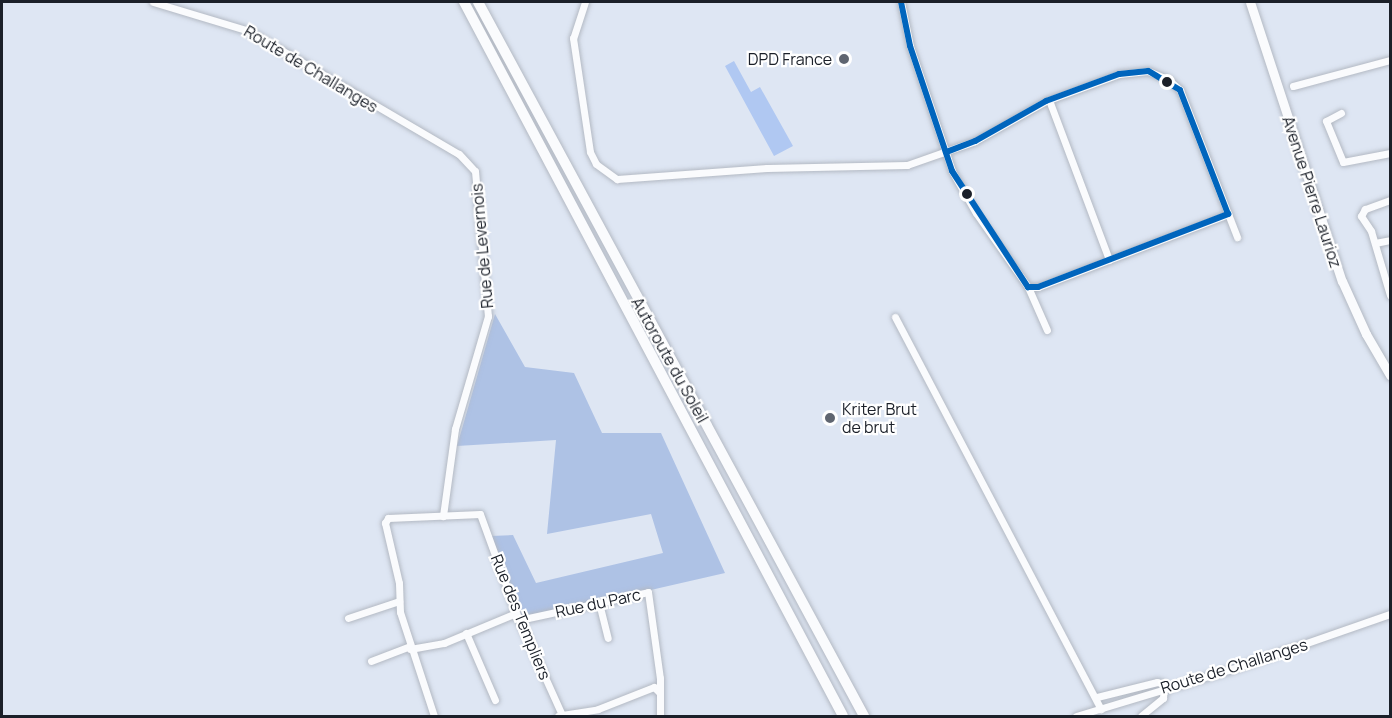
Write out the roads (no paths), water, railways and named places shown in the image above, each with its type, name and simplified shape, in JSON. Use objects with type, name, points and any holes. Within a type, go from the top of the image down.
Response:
[{"type":"highway","name":"Autoroute du Soleil","points":[[464,2],[843,717]]},
{"type":"highway","name":"Autoroute du Soleil","points":[[478,2],[864,717]]},
{"type":"main road","name":"Avenue Pierre Laurioz","points":[[1250,2],[1342,281],[1366,334],[1390,375]]},
{"type":"street","name":"Route de Challanges","points":[[153,2],[249,31],[398,121]]},
{"type":"street","points":[[585,2],[573,38],[590,152],[596,164],[616,179],[767,168],[894,166],[946,152],[975,141],[1049,100],[1133,71],[1148,71],[1169,80],[1180,90],[1189,108],[1237,237]]},
{"type":"street","points":[[901,2],[910,46],[946,152],[965,196],[1028,287],[1047,330]]},
{"type":"street","points":[[1293,86],[1390,60]]},
{"type":"street","points":[[1049,100],[1109,260]]},
{"type":"street","points":[[1341,113],[1326,121],[1342,162],[1390,153]]},
{"type":"street","name":"Rue de Levernois","points":[[398,121],[459,154],[475,171],[478,186],[488,316],[455,429],[443,516]]},
{"type":"street","points":[[1390,200],[1362,212],[1375,243],[1390,292]]},
{"type":"street","points":[[1028,287],[1038,287],[1228,214]]},
{"type":"street","points":[[1375,243],[1390,240]]},
{"type":"street","points":[[895,317],[1101,708]]},
{"type":"street","name":"Rue des Templiers","points":[[443,516],[480,514],[518,616],[560,716]]},
{"type":"street","points":[[434,717],[410,648],[385,523],[388,518],[443,516]]},
{"type":"street","name":"Rue du Parc","points":[[371,660],[410,648],[444,643],[466,633],[518,616],[599,603],[648,592],[660,693]]},
{"type":"street","points":[[348,618],[399,601]]},
{"type":"street","points":[[599,603],[608,638]]},
{"type":"street","name":"Route de Challanges","points":[[1076,717],[1390,614]]},
{"type":"street","points":[[466,633],[495,700]]},
{"type":"street","points":[[1097,697],[1157,682],[1166,687],[1163,698],[1141,717]]},
{"type":"street","points":[[560,716],[598,709],[654,687],[660,693],[660,717]]},
{"type":"place","name":"DPD France","points":[[844,59]]},
{"type":"place","name":"Kriter Brut de brut","points":[[830,418]]}]
